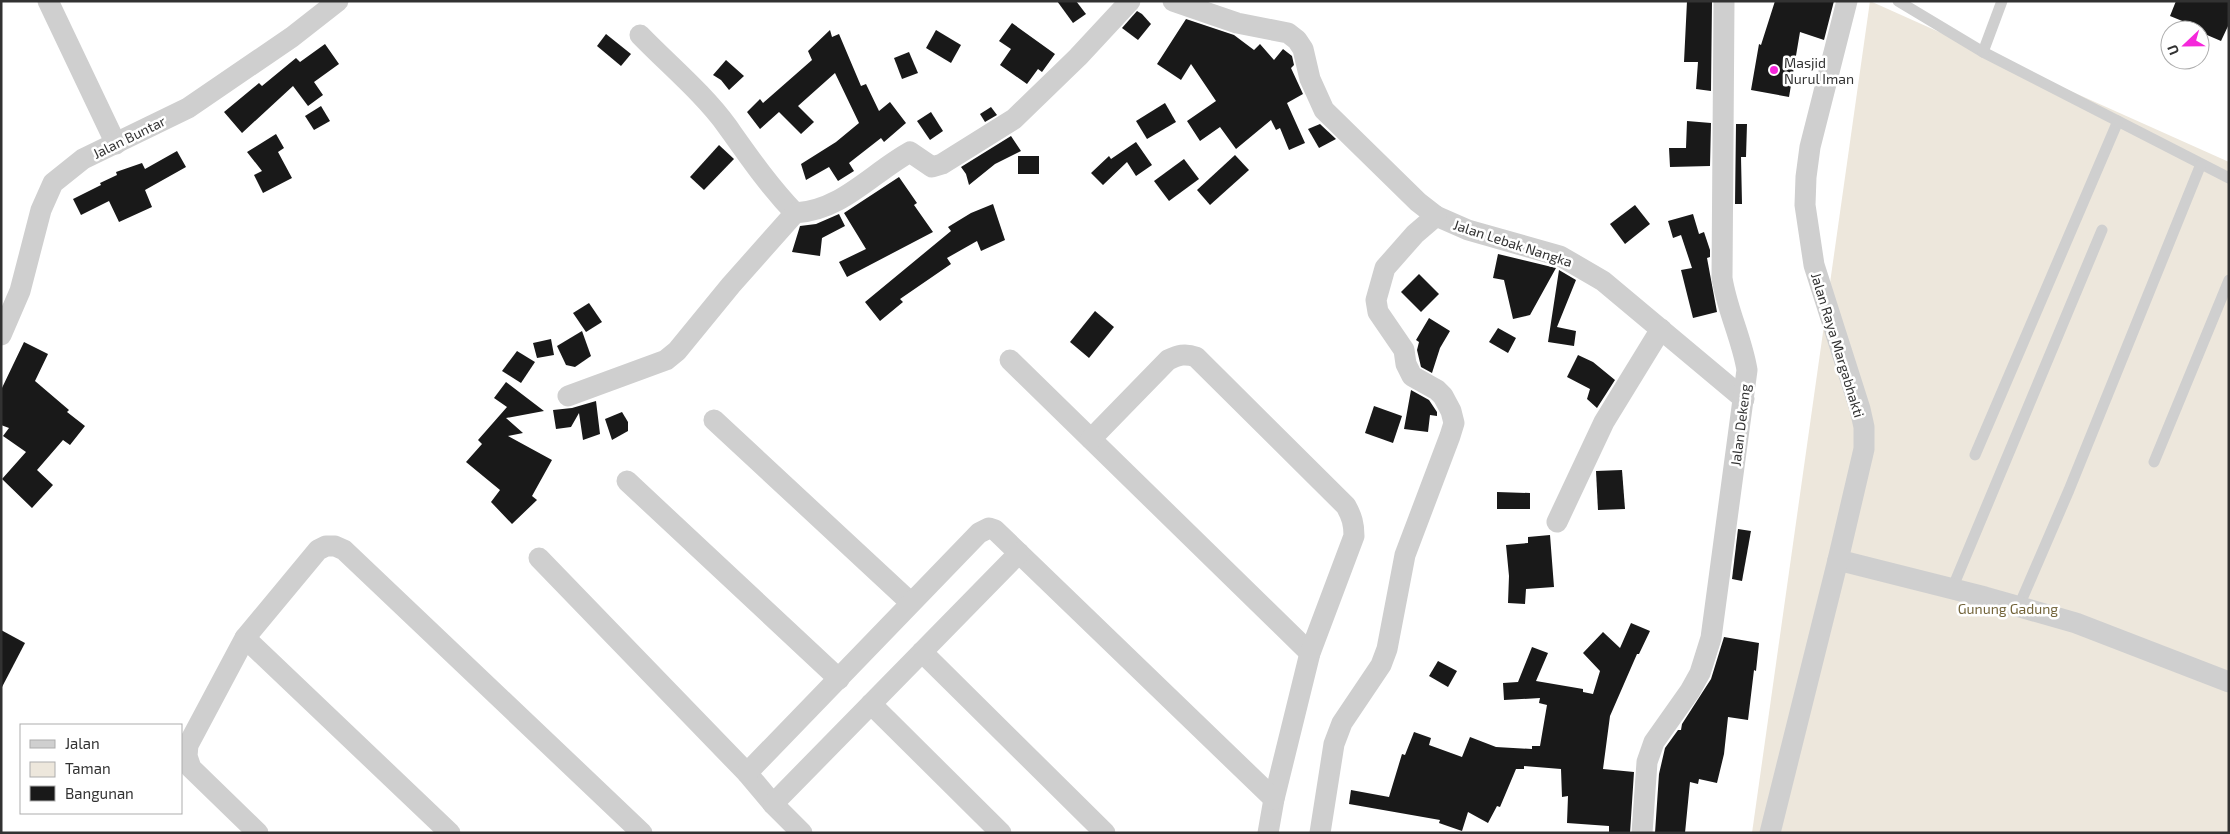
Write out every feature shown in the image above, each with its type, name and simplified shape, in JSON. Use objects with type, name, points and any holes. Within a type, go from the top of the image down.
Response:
[{"type":"street","points":[[48,1],[116,144]]},
{"type":"street","name":"Jalan Buntar","points":[[1,335],[20,291],[41,210],[53,183],[83,159],[188,108],[292,37],[338,1]]},
{"type":"street","points":[[568,396],[666,360],[677,350],[731,285],[795,214],[812,213],[832,204],[910,152],[932,166],[958,156],[1014,119],[1078,57],[1130,1]]},
{"type":"street","name":"Jalan Lebak Nangka","points":[[1173,1],[1237,23],[1288,33],[1297,40],[1303,49],[1310,79],[1324,110],[1418,202],[1436,216],[1452,225],[1560,256],[1579,265],[1603,281],[1744,399]]},
{"type":"street","name":"Jalan Dekeng","points":[[1642,833],[1647,762],[1654,742],[1690,691],[1700,673],[1711,638],[1747,370],[1745,355],[1724,292],[1722,278],[1724,1]]},
{"type":"street","name":"Jalan Raya Margabhakti","points":[[1770,833],[1864,449],[1864,427],[1860,409],[1814,265],[1805,205],[1810,147],[1847,1]]},
{"type":"street","points":[[640,36],[711,107],[727,126],[749,160],[795,214]]},
{"type":"street","points":[[1320,833],[1334,744],[1342,723],[1381,666],[1387,649],[1405,555],[1454,423],[1451,411],[1443,396],[1437,390],[1417,380],[1408,370],[1404,350],[1378,312],[1376,300],[1385,268],[1415,234],[1436,216]]},
{"type":"street","points":[[1557,522],[1604,422],[1661,329]]},
{"type":"street","points":[[1091,439],[1168,360],[1178,355],[1187,354],[1196,358],[1346,506],[1351,516],[1354,536],[1310,653],[1274,799],[1268,833]]},
{"type":"street","points":[[1010,360],[1310,653]]},
{"type":"street","points":[[714,420],[910,602]]},
{"type":"street","points":[[627,481],[838,679]]},
{"type":"street","points":[[747,773],[910,602],[984,530],[995,530],[1274,799]]},
{"type":"street","points":[[258,833],[191,768],[187,756],[188,745],[245,638],[318,550],[326,546],[335,546],[344,550],[642,833]]},
{"type":"street","points":[[773,804],[1019,553]]},
{"type":"street","points":[[539,558],[747,773],[773,804],[802,833]]},
{"type":"street","points":[[1838,560],[2019,606],[2076,623],[2229,682]]},
{"type":"street","points":[[245,638],[450,833]]},
{"type":"street","points":[[922,652],[1105,833]]},
{"type":"street","points":[[871,704],[1001,833]]},
{"type":"lane","points":[[1898,1],[1983,52],[2229,178]]},
{"type":"lane","points":[[1983,52],[2002,1]]},
{"type":"lane","points":[[1975,455],[2118,121]]},
{"type":"lane","points":[[2019,606],[2069,490],[2201,164]]},
{"type":"lane","points":[[1952,589],[2102,230]]},
{"type":"lane","points":[[2154,462],[2229,280]]},
{"type":"green space","name":"Gunung Gadung","points":[[1870,1],[2229,162],[2229,833],[1752,833]]},
{"type":"building","points":[[1057,1],[1076,1],[1086,14],[1073,23]]},
{"type":"building","points":[[1687,1],[1712,1],[1711,91],[1696,89],[1698,62],[1684,62]]},
{"type":"building","points":[[1775,1],[1834,1],[1824,40],[1800,32],[1789,97],[1751,90],[1759,44],[1761,45]]},
{"type":"building","points":[[2176,1],[2229,1],[2229,24],[2221,41],[2210,36],[2210,20],[2180,20],[2170,16]]},
{"type":"building","points":[[1137,11],[1151,24],[1138,40],[1122,28]]},
{"type":"building","points":[[1186,19],[1234,35],[1254,50],[1260,44],[1274,60],[1283,49],[1292,56],[1294,65],[1291,68],[1303,94],[1287,103],[1305,143],[1289,150],[1280,128],[1276,130],[1271,120],[1236,149],[1220,127],[1200,141],[1187,121],[1216,101],[1191,64],[1181,80],[1157,64]]},
{"type":"building","points":[[1012,23],[1055,54],[1042,72],[1038,69],[1027,84],[1000,65],[1011,49],[999,41]]},
{"type":"building","points":[[830,30],[832,37],[839,34],[861,86],[866,84],[879,111],[890,102],[906,123],[884,142],[881,138],[849,163],[854,171],[838,181],[829,167],[806,180],[801,164],[836,142],[859,123],[835,73],[798,106],[814,122],[801,134],[779,112],[760,129],[747,112],[760,99],[763,103],[812,60],[808,51]]},
{"type":"building","points":[[936,30],[961,45],[951,63],[926,48]]},
{"type":"building","points":[[606,34],[631,54],[621,66],[597,46]]},
{"type":"building","points":[[325,44],[339,64],[314,82],[323,95],[308,106],[293,86],[242,133],[224,112],[259,83],[262,86],[296,58],[300,62]]},
{"type":"building","points":[[909,52],[918,73],[902,79],[894,58]]},
{"type":"building","points":[[726,60],[744,76],[729,90],[721,80],[713,75]]},
{"type":"building","points":[[1165,103],[1176,122],[1147,139],[1136,121]]},
{"type":"building","points":[[321,106],[330,121],[314,130],[305,116]]},
{"type":"building","points":[[991,107],[997,115],[985,122],[980,114]]},
{"type":"building","points":[[931,112],[943,131],[930,140],[917,121]]},
{"type":"building","points":[[1687,121],[1711,123],[1710,166],[1670,167],[1669,148],[1686,148]]},
{"type":"building","points":[[1320,124],[1336,139],[1319,148],[1308,129]]},
{"type":"building","points":[[1736,124],[1747,124],[1746,157],[1741,157],[1742,204],[1735,204]]},
{"type":"building","points":[[276,134],[284,148],[278,152],[292,178],[263,193],[254,175],[262,171],[247,152]]},
{"type":"building","points":[[1011,136],[1021,151],[995,164],[969,185],[966,174],[961,167]]},
{"type":"building","points":[[1136,142],[1152,165],[1136,176],[1127,162],[1103,185],[1091,173],[1109,156],[1111,159]]},
{"type":"building","points":[[719,145],[734,159],[704,190],[690,177]]},
{"type":"building","points":[[177,151],[186,167],[145,190],[152,207],[119,222],[109,201],[81,215],[73,199],[117,175],[116,172],[142,163],[145,169]]},
{"type":"building","points":[[1235,155],[1249,170],[1210,205],[1197,190]]},
{"type":"building","points":[[1018,156],[1039,156],[1039,174],[1018,174]]},
{"type":"building","points":[[1184,159],[1199,179],[1169,201],[1154,181]]},
{"type":"building","points":[[899,177],[917,203],[914,205],[933,232],[847,277],[839,262],[866,249],[844,213]]},
{"type":"building","points":[[993,204],[1005,240],[981,251],[977,241],[947,258],[951,264],[900,299],[903,302],[880,321],[865,302],[951,231],[948,227],[971,213]]},
{"type":"building","points":[[1635,205],[1650,224],[1625,244],[1610,224]]},
{"type":"building","points":[[839,214],[845,226],[822,238],[820,256],[792,252],[800,226],[816,224]]},
{"type":"building","points":[[1693,214],[1699,234],[1704,232],[1710,250],[1710,257],[1707,258],[1717,312],[1693,318],[1681,270],[1692,268],[1681,235],[1673,238],[1668,221]]},
{"type":"building","points":[[1498,254],[1556,268],[1530,315],[1513,319],[1504,280],[1493,278]]},
{"type":"building","points":[[1559,270],[1576,280],[1557,327],[1576,331],[1574,346],[1548,342]]},
{"type":"building","points":[[1419,274],[1439,294],[1421,312],[1401,292]]},
{"type":"building","points":[[589,303],[602,322],[586,332],[573,313]]},
{"type":"building","points":[[1095,311],[1114,327],[1089,358],[1070,342]]},
{"type":"building","points":[[1429,318],[1450,331],[1440,348],[1432,373],[1421,367],[1417,350],[1419,342],[1416,340]]},
{"type":"building","points":[[1498,328],[1516,338],[1508,353],[1489,342]]},
{"type":"building","points":[[582,331],[591,356],[575,367],[566,365],[557,346]]},
{"type":"building","points":[[551,339],[554,355],[537,358],[533,343]]},
{"type":"building","points":[[24,342],[48,354],[35,381],[69,410],[67,412],[85,426],[70,445],[63,440],[37,470],[53,485],[32,508],[2,479],[26,452],[3,436],[9,428],[1,425],[1,390]]},
{"type":"building","points":[[517,351],[535,362],[521,383],[502,371]]},
{"type":"building","points":[[1578,355],[1593,362],[1615,380],[1597,408],[1587,399],[1590,389],[1567,377]]},
{"type":"building","points":[[506,382],[544,411],[506,418],[523,433],[508,436],[552,460],[532,496],[537,500],[512,524],[491,502],[500,490],[466,462],[482,444],[478,440],[507,407],[494,398]]},
{"type":"building","points":[[1411,390],[1429,400],[1437,412],[1437,416],[1430,415],[1428,432],[1404,429]]},
{"type":"building","points":[[596,401],[600,434],[583,440],[579,413],[571,427],[556,429],[553,410],[572,408]]},
{"type":"building","points":[[1374,406],[1402,416],[1393,443],[1365,433]]},
{"type":"building","points":[[622,412],[628,422],[628,431],[612,440],[605,419]]},
{"type":"building","points":[[1622,470],[1625,509],[1598,510],[1596,471]]},
{"type":"building","points":[[1497,492],[1530,493],[1530,509],[1497,509]]},
{"type":"building","points":[[1738,529],[1751,531],[1742,581],[1732,579]]},
{"type":"building","points":[[1550,535],[1554,587],[1526,589],[1525,604],[1508,603],[1509,576],[1506,545],[1528,543],[1528,537]]},
{"type":"building","points":[[1631,623],[1650,631],[1639,654],[1637,654],[1610,716],[1603,769],[1634,772],[1630,833],[1609,833],[1609,826],[1567,823],[1568,796],[1562,797],[1561,769],[1524,766],[1524,769],[1516,769],[1500,807],[1497,806],[1488,823],[1468,812],[1462,831],[1439,823],[1440,820],[1349,804],[1351,790],[1389,797],[1402,754],[1405,755],[1414,732],[1431,738],[1429,745],[1462,757],[1470,737],[1496,747],[1532,749],[1532,746],[1540,746],[1547,705],[1539,703],[1540,698],[1504,700],[1503,683],[1518,682],[1532,647],[1548,653],[1536,681],[1583,689],[1583,692],[1593,694],[1600,671],[1583,653],[1603,632],[1620,648]]},
{"type":"building","points":[[1,630],[25,643],[1,689]]},
{"type":"building","points":[[1724,637],[1759,643],[1748,720],[1728,717],[1724,754],[1717,783],[1699,779],[1698,784],[1690,782],[1685,833],[1655,833],[1659,774],[1665,748],[1678,730],[1681,730],[1682,724],[1711,679]]},
{"type":"building","points":[[1438,661],[1457,671],[1448,687],[1429,676]]},
{"type":"place","name":"Masjid Nurul Iman","points":[[1774,70]]}]
